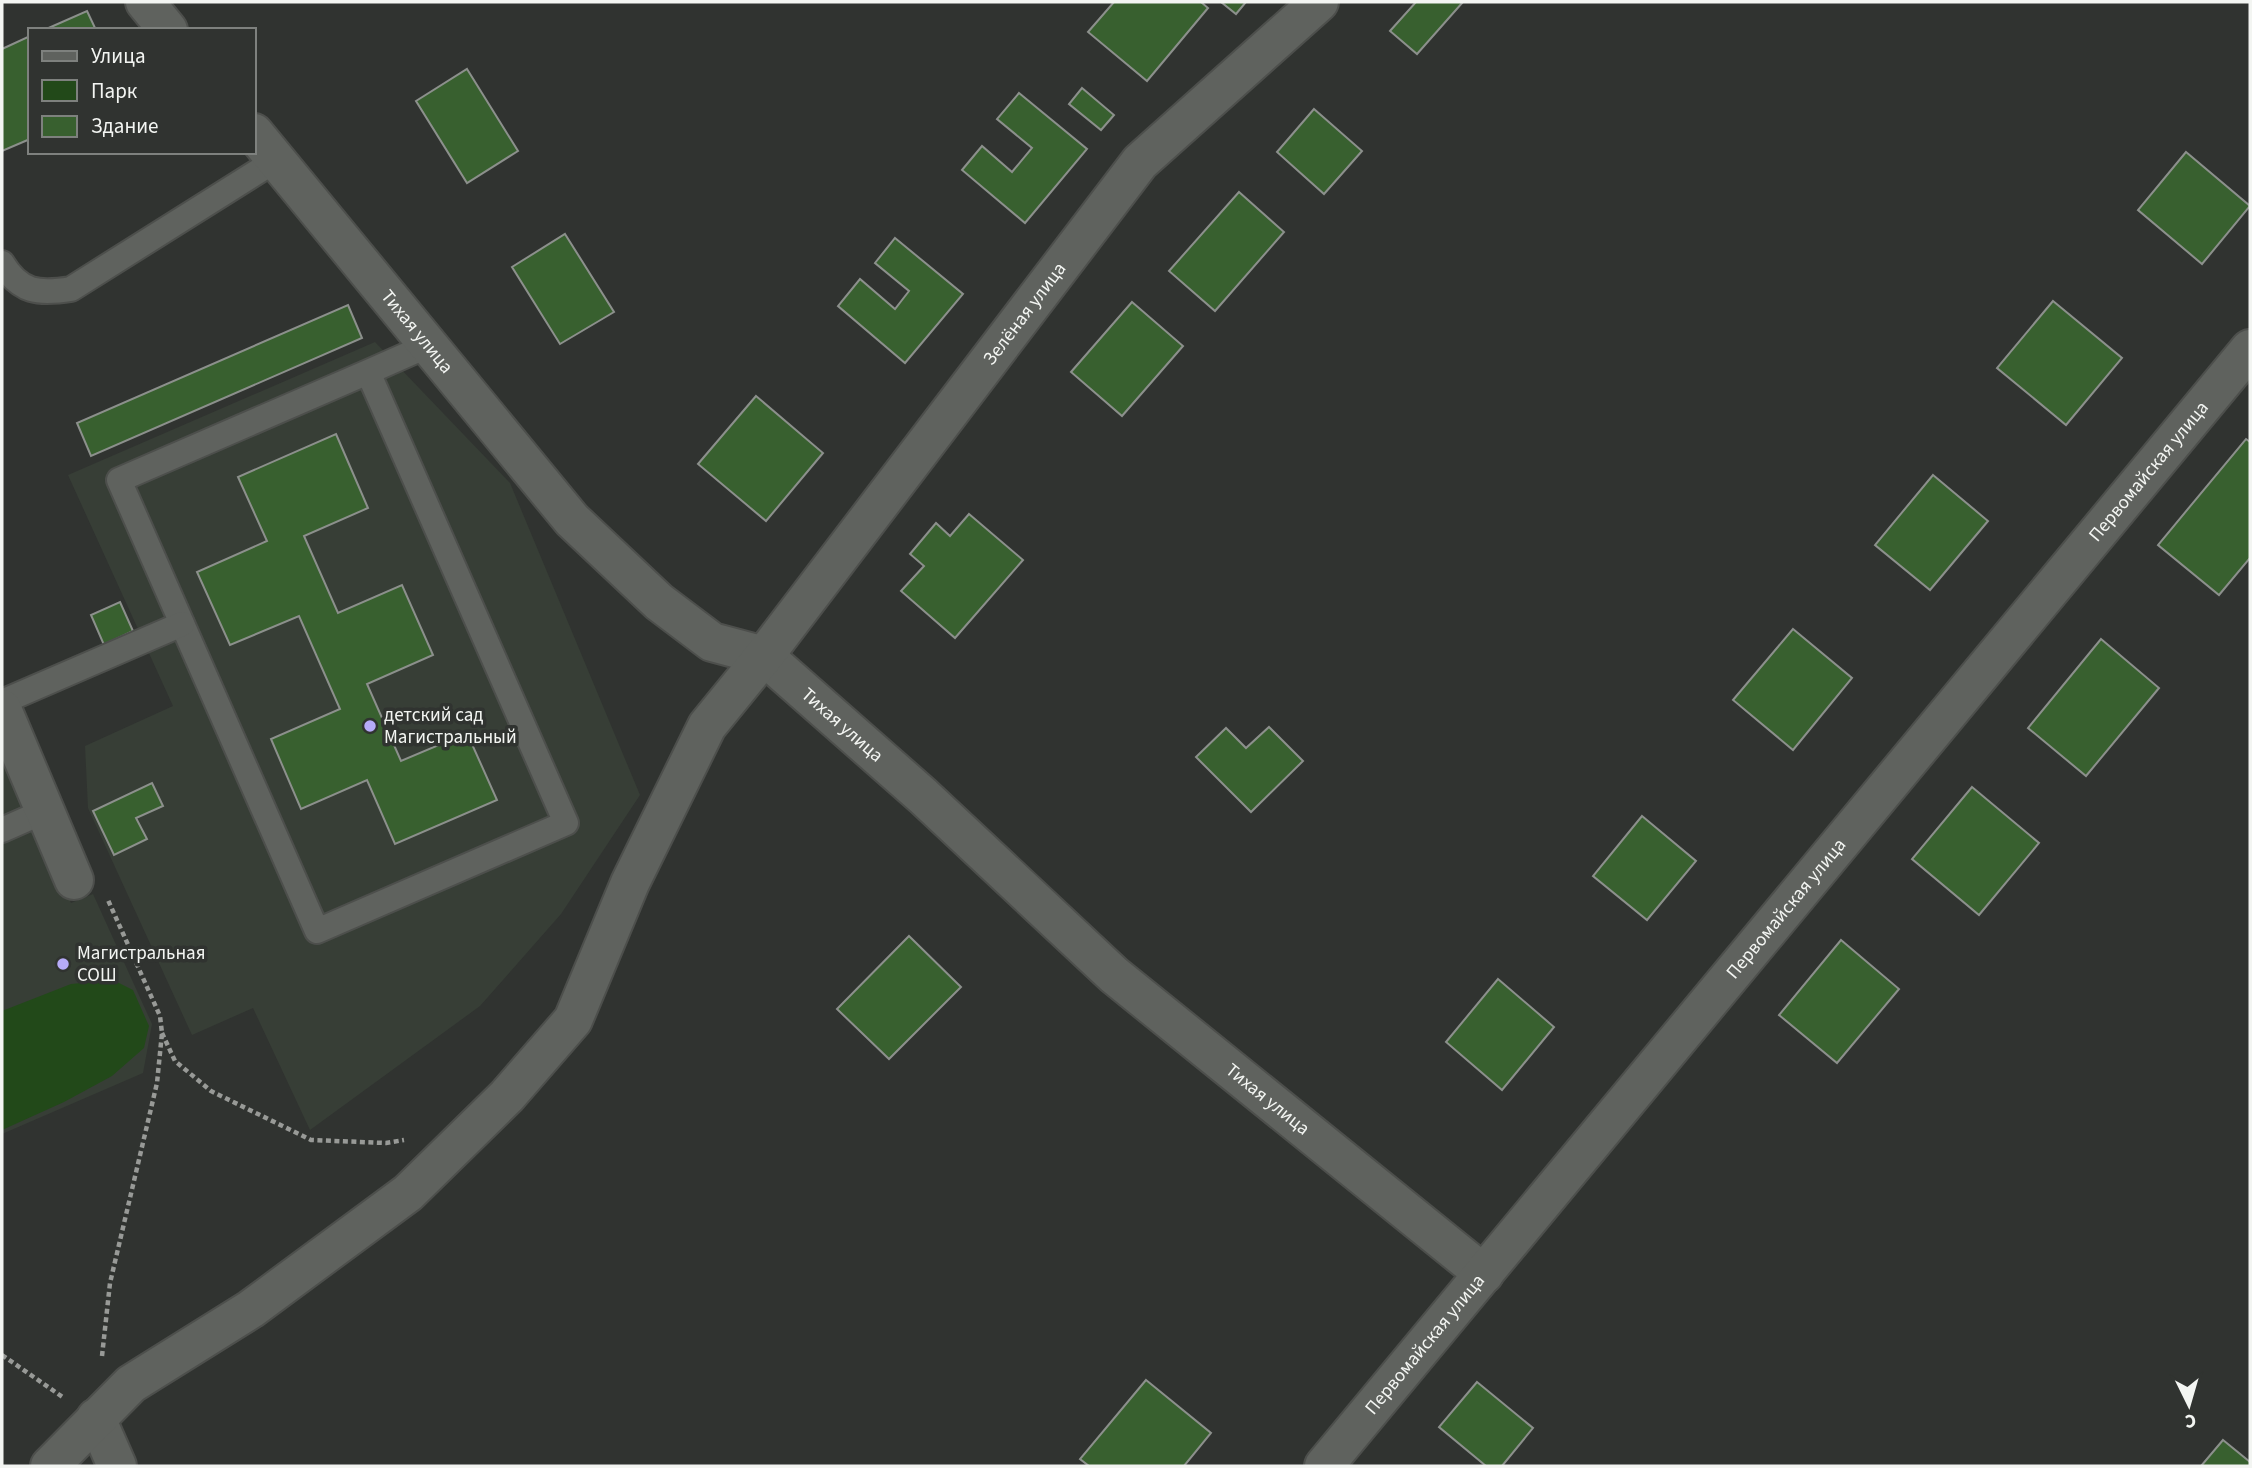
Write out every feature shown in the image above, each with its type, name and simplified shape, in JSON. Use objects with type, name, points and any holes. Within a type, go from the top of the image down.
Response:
[{"type":"street","points":[[145,2],[166,28]]},
{"type":"street","name":"Зелёная улица","points":[[50,1466],[131,1384],[251,1309],[408,1192],[507,1096],[573,1020],[630,883],[707,726],[764,656],[1140,162],[1319,2]]},
{"type":"street","name":"Тихая улица","points":[[265,147],[572,520],[659,602],[712,642],[764,656],[923,796],[1114,975],[1484,1274]]},
{"type":"street","name":"Первомайская улица","points":[[1324,1466],[2250,349]]},
{"type":"street","points":[[2,709],[45,811],[90,887]]},
{"type":"street","points":[[96,1419],[117,1466]]},
{"type":"lane","points":[[2,264],[22,287],[46,293],[71,289],[255,154]]},
{"type":"lane","points":[[368,372],[566,823],[317,931],[119,480],[429,345]]},
{"type":"lane","points":[[2,702],[182,624]]},
{"type":"lane","points":[[2,830],[45,811]]},
{"type":"path","points":[[2,1354],[96,1419],[110,1283],[156,1083],[162,1033],[160,1016],[90,887]]},
{"type":"path","points":[[162,1033],[175,1061],[211,1091],[310,1139],[386,1143],[410,1139]]},
{"type":"shaded area","name":"детский сад Магистральный","points":[[375,342],[510,483],[640,795],[561,914],[480,1006],[310,1130],[253,1008],[192,1035],[88,808],[85,746],[173,706],[68,475]]},
{"type":"shaded area","name":"Магистральная СОШ","points":[[2,741],[71,903],[93,894],[152,1024],[143,1073],[2,1134]]},
{"type":"green space","points":[[113,980],[133,990],[149,1026],[144,1048],[112,1076],[64,1102],[2,1130],[2,1011],[71,984]]},
{"type":"building","points":[[1114,2],[1201,2],[1208,8],[1147,81],[1088,32]]},
{"type":"building","points":[[1221,2],[1246,2],[1236,14]]},
{"type":"building","points":[[1416,2],[1463,2],[1417,54],[1390,31]]},
{"type":"building","points":[[87,11],[95,28],[49,28]]},
{"type":"building","points":[[28,37],[28,140],[2,151],[2,49]]},
{"type":"building","points":[[467,69],[518,151],[467,183],[416,101]]},
{"type":"building","points":[[1082,88],[1114,115],[1101,130],[1069,104]]},
{"type":"building","points":[[1019,93],[1087,149],[1025,223],[962,170],[982,146],[1012,172],[1032,148],[997,119]]},
{"type":"building","points":[[1314,109],[1362,151],[1324,194],[1277,152]]},
{"type":"building","points":[[2186,152],[2250,206],[2202,264],[2138,210]]},
{"type":"building","points":[[1239,192],[1284,232],[1215,311],[1169,271]]},
{"type":"building","points":[[565,234],[614,312],[560,344],[512,267]]},
{"type":"building","points":[[895,238],[963,294],[905,363],[838,306],[860,279],[895,309],[909,291],[875,263]]},
{"type":"building","points":[[2053,301],[2122,358],[2066,425],[1997,368]]},
{"type":"building","points":[[1132,302],[1183,346],[1122,416],[1071,372]]},
{"type":"building","points":[[348,305],[362,338],[91,456],[77,423]]},
{"type":"building","points":[[756,396],[823,453],[766,521],[698,464]]},
{"type":"building","points":[[336,434],[368,508],[304,536],[338,613],[402,585],[433,655],[367,684],[401,761],[467,733],[497,800],[395,844],[367,780],[301,809],[271,739],[340,709],[299,616],[230,645],[197,572],[267,541],[238,477]]},
{"type":"building","points":[[2246,439],[2250,442],[2250,558],[2219,595],[2158,545]]},
{"type":"building","points":[[1933,475],[1988,521],[1930,590],[1875,545]]},
{"type":"building","points":[[969,514],[1023,560],[955,638],[901,591],[924,566],[910,554],[936,523],[950,536]]},
{"type":"building","points":[[120,602],[133,631],[104,645],[91,615]]},
{"type":"building","points":[[1793,629],[1852,678],[1793,750],[1733,700]]},
{"type":"building","points":[[2101,639],[2159,688],[2086,776],[2028,728]]},
{"type":"building","points":[[1269,727],[1303,761],[1251,812],[1196,757],[1226,728],[1246,748]]},
{"type":"building","points":[[152,783],[163,806],[136,818],[147,839],[114,855],[93,811]]},
{"type":"building","points":[[1972,787],[2039,843],[1979,915],[1912,859]]},
{"type":"building","points":[[1642,816],[1696,861],[1647,920],[1593,876]]},
{"type":"building","points":[[909,936],[961,987],[889,1059],[837,1009]]},
{"type":"building","points":[[1841,940],[1899,989],[1837,1063],[1779,1015]]},
{"type":"building","points":[[1498,979],[1554,1027],[1502,1090],[1446,1042]]},
{"type":"building","points":[[1146,1380],[1211,1433],[1184,1466],[1089,1466],[1080,1459]]},
{"type":"building","points":[[1477,1382],[1533,1428],[1502,1466],[1486,1466],[1439,1427]]},
{"type":"building","points":[[2223,1440],[2250,1462],[2250,1466],[2201,1466]]},
{"type":"place","name":"детский сад Магистральный","points":[[370,726]]},
{"type":"place","name":"Магистральная СОШ","points":[[63,964]]}]
